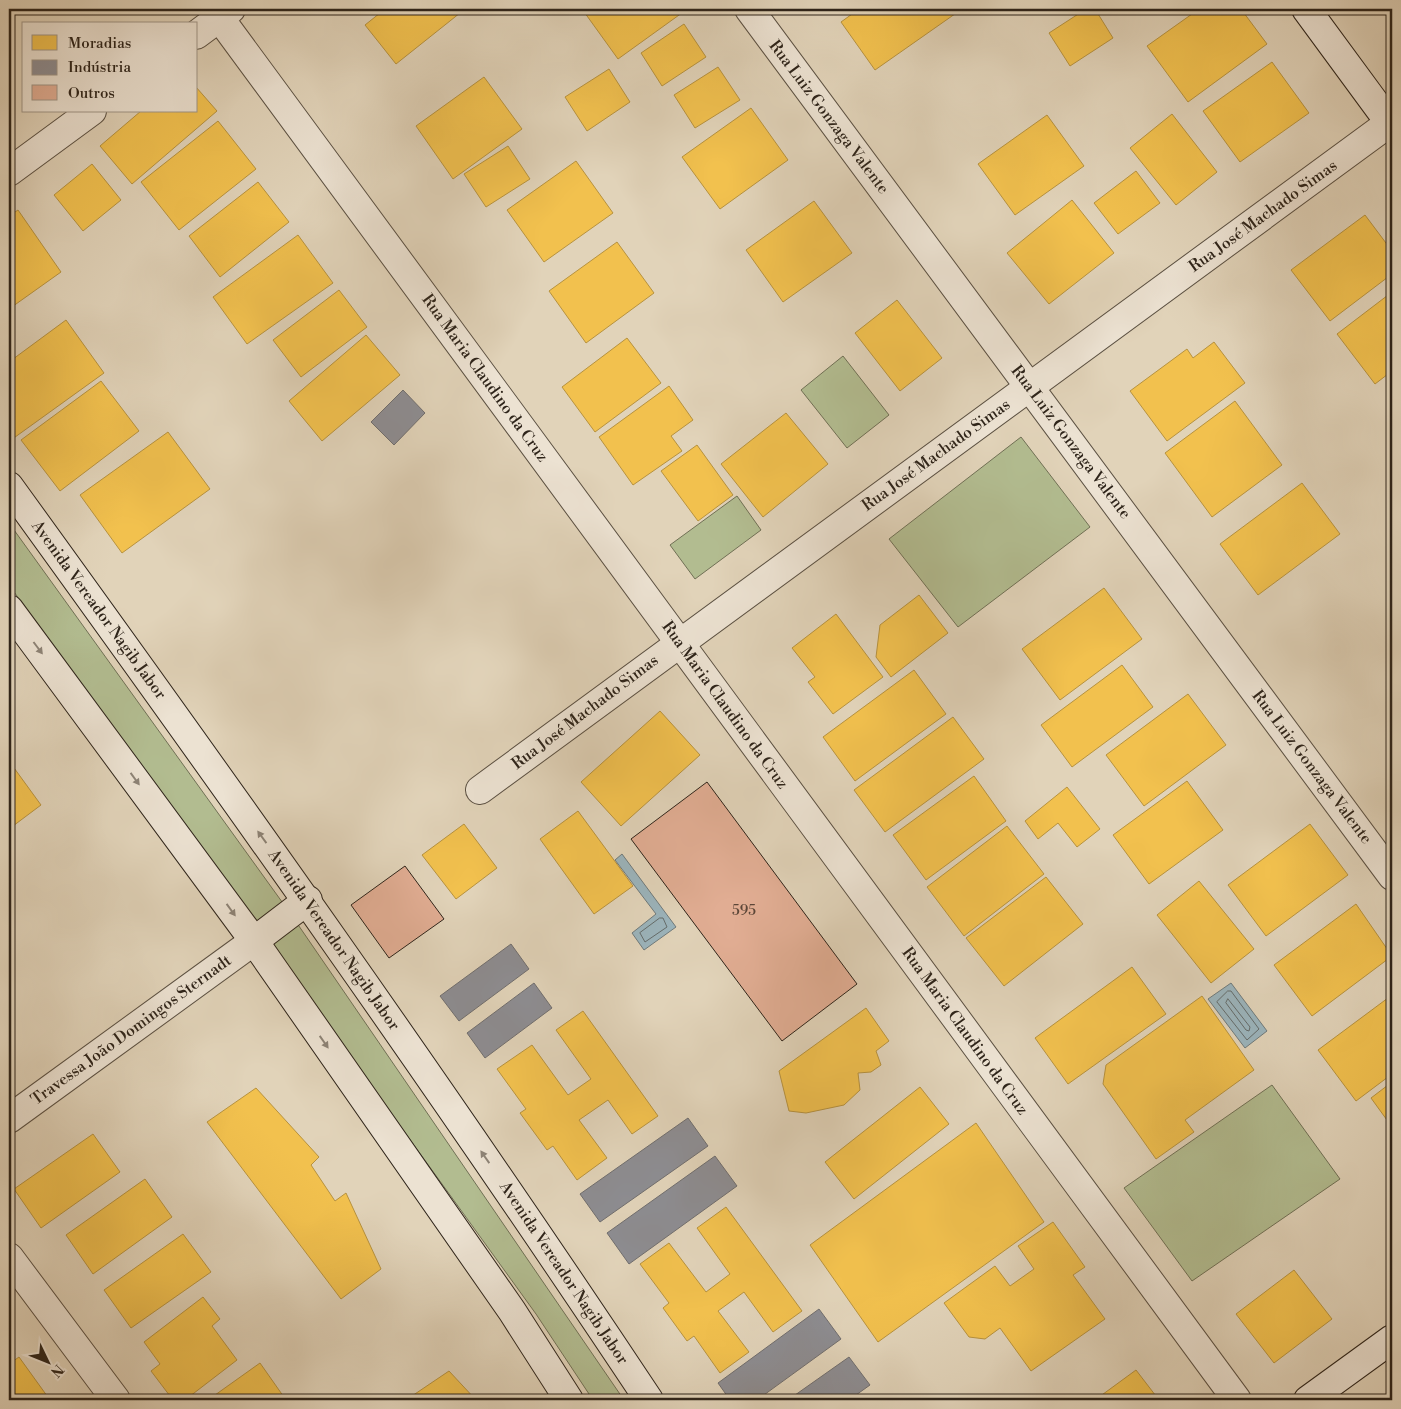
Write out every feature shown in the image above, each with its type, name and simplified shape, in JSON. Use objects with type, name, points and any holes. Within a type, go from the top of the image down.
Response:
[{"type":"street","name":"Rua Luiz Gonzaga Valente","points":[[749,9],[1392,876]]},
{"type":"street","points":[[1306,9],[1392,123]]},
{"type":"street","points":[[198,33],[221,12]]},
{"type":"street","name":"Rua Maria Claudino da Cruz","points":[[221,12],[679,642],[1237,1400]]},
{"type":"street","points":[[9,172],[91,112]]},
{"type":"street","name":"Rua José Machado Simas","points":[[480,790],[679,642],[1392,123]]},
{"type":"street","name":"Avenida Vereador Nagib Jabor","points":[[9,486],[308,900],[566,1275],[649,1400]]},
{"type":"street","points":[[9,609],[254,941],[512,1311],[570,1400]]},
{"type":"street","name":"Travessa João Domingos Sternadt","points":[[9,1119],[308,900]]},
{"type":"street","points":[[9,1258],[116,1400]]},
{"type":"street","points":[[1308,1400],[1392,1339]]},
{"type":"green space","points":[[843,356],[889,415],[847,448],[801,390]]},
{"type":"green space","points":[[1021,437],[1090,527],[958,627],[889,539]]},
{"type":"green space","points":[[737,496],[761,530],[695,579],[670,545]]},
{"type":"green space","points":[[9,523],[290,913],[624,1400],[593,1400],[536,1314],[9,585]]},
{"type":"green space","points":[[1272,1085],[1340,1179],[1192,1281],[1124,1188]]},
{"type":"water","points":[[622,854],[676,927],[644,950],[632,933],[656,914],[615,860]]},
{"type":"water","points":[[1231,983],[1267,1031],[1245,1048],[1208,999]]},
{"type":"building: Moradias","points":[[385,9],[465,9],[396,64],[365,25]]},
{"type":"building: Moradias","points":[[582,9],[685,9],[686,10],[618,59]]},
{"type":"building: Moradias","points":[[859,9],[962,9],[875,70],[841,22]]},
{"type":"building: Moradias","points":[[1086,9],[1095,9],[1113,38],[1070,66],[1049,33]]},
{"type":"building: Moradias","points":[[1199,9],[1241,9],[1267,44],[1188,102],[1147,46]]},
{"type":"building: Moradias","points":[[684,24],[706,57],[662,86],[641,53]]},
{"type":"building: Moradias","points":[[1272,62],[1309,113],[1240,162],[1203,111]]},
{"type":"building: Moradias","points":[[718,67],[740,100],[695,128],[674,95]]},
{"type":"building: Moradias","points":[[609,69],[630,102],[587,131],[565,97]]},
{"type":"building: Moradias","points":[[484,77],[522,129],[453,179],[416,126]]},
{"type":"building: Moradias","points":[[198,89],[217,111],[132,184],[100,146],[140,112],[198,112]]},
{"type":"building: Moradias","points":[[751,108],[788,160],[720,209],[682,157]]},
{"type":"building: Moradias","points":[[1172,114],[1217,172],[1176,205],[1130,148]]},
{"type":"building: Moradias","points":[[1047,115],[1084,166],[1015,215],[978,164]]},
{"type":"building: Moradias","points":[[218,121],[256,169],[179,230],[141,182]]},
{"type":"building: Moradias","points":[[508,146],[530,179],[486,207],[464,174]]},
{"type":"building: Moradias","points":[[576,161],[613,213],[544,262],[507,210]]},
{"type":"building: Moradias","points":[[92,164],[121,200],[83,231],[54,195]]},
{"type":"building: Moradias","points":[[1136,171],[1160,203],[1118,234],[1094,203]]},
{"type":"building: Moradias","points":[[258,182],[289,222],[220,277],[189,236]]},
{"type":"building: Moradias","points":[[1072,200],[1114,253],[1049,304],[1007,253]]},
{"type":"building: Moradias","points":[[814,201],[852,253],[783,302],[746,250]]},
{"type":"building: Moradias","points":[[18,210],[61,272],[9,309],[9,216]]},
{"type":"building: Moradias","points":[[1365,215],[1392,251],[1392,274],[1330,321],[1291,270]]},
{"type":"building: Moradias","points":[[298,235],[333,283],[247,344],[213,297]]},
{"type":"building: Moradias","points":[[617,242],[654,293],[586,343],[549,291]]},
{"type":"building: Moradias","points":[[339,290],[367,327],[301,377],[273,340]]},
{"type":"building: Moradias","points":[[1392,292],[1392,371],[1375,384],[1337,334]]},
{"type":"building: Moradias","points":[[897,300],[942,358],[900,391],[855,333]]},
{"type":"building: Moradias","points":[[66,320],[104,373],[11,440],[9,438],[9,362]]},
{"type":"building: Moradias","points":[[366,335],[400,375],[322,441],[289,401]]},
{"type":"building: Moradias","points":[[627,338],[661,383],[595,432],[562,387]]},
{"type":"building: Moradias","points":[[1214,342],[1245,383],[1167,441],[1130,391],[1187,349],[1193,358]]},
{"type":"building: Moradias","points":[[101,381],[139,431],[60,491],[21,440]]},
{"type":"building: Moradias","points":[[669,386],[693,420],[671,436],[682,451],[633,485],[599,437]]},
{"type":"building: Moradias","points":[[1235,401],[1282,465],[1212,517],[1165,453]]},
{"type":"building: Moradias","points":[[786,413],[828,464],[763,517],[721,464]]},
{"type":"building: Moradias","points":[[168,432],[210,489],[122,553],[80,495]]},
{"type":"building: Moradias","points":[[697,445],[733,495],[698,521],[661,471]]},
{"type":"building: Moradias","points":[[1302,483],[1340,534],[1258,595],[1220,544]]},
{"type":"building: Moradias","points":[[1104,588],[1142,639],[1060,700],[1022,649]]},
{"type":"building: Moradias","points":[[919,595],[948,633],[891,677],[876,657],[880,625]]},
{"type":"building: Moradias","points":[[836,614],[883,677],[833,714],[808,682],[815,677],[792,648]]},
{"type":"building: Moradias","points":[[1122,665],[1153,707],[1072,767],[1041,725]]},
{"type":"building: Moradias","points":[[914,670],[946,714],[855,781],[823,737]]},
{"type":"building: Moradias","points":[[1188,694],[1226,745],[1144,806],[1106,755]]},
{"type":"building: Moradias","points":[[660,711],[700,755],[621,826],[581,782]]},
{"type":"building: Moradias","points":[[953,717],[984,759],[885,832],[854,790]]},
{"type":"building: Moradias","points":[[9,761],[41,805],[9,829]]},
{"type":"building: Moradias","points":[[974,776],[1006,821],[926,880],[893,835]]},
{"type":"building: Moradias","points":[[1187,781],[1223,830],[1149,884],[1113,835]]},
{"type":"building: Moradias","points":[[1067,787],[1100,829],[1077,847],[1058,823],[1038,839],[1025,821]]},
{"type":"building: Moradias","points":[[578,811],[633,886],[594,914],[540,839]]},
{"type":"building: Moradias","points":[[464,824],[497,868],[456,899],[422,855]]},
{"type":"building: Moradias","points":[[1310,824],[1348,875],[1266,936],[1228,885]]},
{"type":"building: Moradias","points":[[1007,826],[1044,874],[964,936],[927,887]]},
{"type":"building: Moradias","points":[[1046,877],[1083,924],[1004,986],[966,938]]},
{"type":"building: Moradias","points":[[1199,881],[1254,949],[1211,983],[1157,915]]},
{"type":"building: Moradias","points":[[1356,904],[1392,956],[1312,1016],[1274,965]]},
{"type":"building: Moradias","points":[[1132,967],[1166,1014],[1068,1084],[1035,1038]]},
{"type":"building: Moradias","points":[[1392,995],[1392,1074],[1356,1101],[1318,1050]]},
{"type":"building: Moradias","points":[[1202,996],[1254,1070],[1185,1120],[1194,1132],[1156,1159],[1103,1084],[1106,1065]]},
{"type":"building: Moradias","points":[[866,1008],[889,1041],[876,1051],[881,1065],[871,1072],[858,1073],[860,1090],[844,1105],[806,1113],[789,1111],[779,1071]]},
{"type":"building: Moradias","points":[[583,1011],[658,1116],[632,1134],[608,1100],[579,1120],[607,1158],[577,1180],[553,1146],[547,1150],[520,1113],[526,1109],[497,1069],[532,1045],[568,1095],[591,1079],[556,1030]]},
{"type":"building: Moradias","points":[[1392,1082],[1392,1127],[1371,1098]]},
{"type":"building: Moradias","points":[[920,1087],[949,1124],[854,1199],[825,1162]]},
{"type":"building: Moradias","points":[[256,1088],[319,1157],[311,1165],[335,1201],[346,1193],[381,1269],[341,1299],[207,1122]]},
{"type":"building: Moradias","points":[[976,1123],[1044,1222],[878,1342],[810,1245]]},
{"type":"building: Moradias","points":[[93,1134],[120,1172],[41,1228],[14,1189]]},
{"type":"building: Moradias","points":[[145,1179],[172,1217],[93,1274],[66,1235]]},
{"type":"building: Moradias","points":[[726,1207],[802,1311],[773,1332],[744,1292],[718,1311],[749,1352],[720,1373],[694,1336],[687,1341],[663,1308],[669,1303],[640,1264],[669,1243],[706,1292],[730,1274],[697,1228]]},
{"type":"building: Moradias","points":[[1053,1222],[1085,1267],[1073,1275],[1105,1319],[1031,1371],[1000,1328],[985,1339],[969,1337],[944,1303],[995,1266],[1010,1286],[1034,1269],[1018,1246]]},
{"type":"building: Moradias","points":[[183,1234],[211,1272],[131,1328],[104,1290]]},
{"type":"building: Moradias","points":[[1294,1270],[1332,1319],[1274,1363],[1236,1314]]},
{"type":"building: Moradias","points":[[203,1297],[220,1319],[212,1326],[237,1360],[185,1400],[173,1400],[151,1371],[160,1364],[144,1342]]},
{"type":"building: Moradias","points":[[9,1346],[15,1354],[9,1359]]},
{"type":"building: Moradias","points":[[19,1357],[50,1400],[9,1400],[9,1364]]},
{"type":"building: Moradias","points":[[260,1363],[286,1400],[208,1400]]},
{"type":"building: Moradias","points":[[1136,1370],[1159,1400],[1095,1400]]},
{"type":"building: Moradias","points":[[449,1371],[476,1400],[406,1400]]},
{"type":"building: Indústria","points":[[403,390],[425,413],[394,445],[371,422]]},
{"type":"building: Indústria","points":[[511,944],[529,969],[459,1021],[440,996]]},
{"type":"building: Indústria","points":[[534,983],[552,1008],[485,1058],[467,1033]]},
{"type":"building: Indústria","points":[[688,1118],[708,1146],[600,1222],[580,1194]]},
{"type":"building: Indústria","points":[[715,1156],[737,1186],[629,1264],[607,1233]]},
{"type":"building: Indústria","points":[[819,1309],[841,1339],[757,1400],[730,1400],[718,1383]]},
{"type":"building: Indústria","points":[[849,1357],[870,1385],[849,1400],[788,1400]]},
{"type":"building: Outros","points":[[707,782],[857,984],[782,1041],[631,839]]},
{"type":"building: Outros","points":[[405,866],[444,919],[389,958],[351,905]]}]
